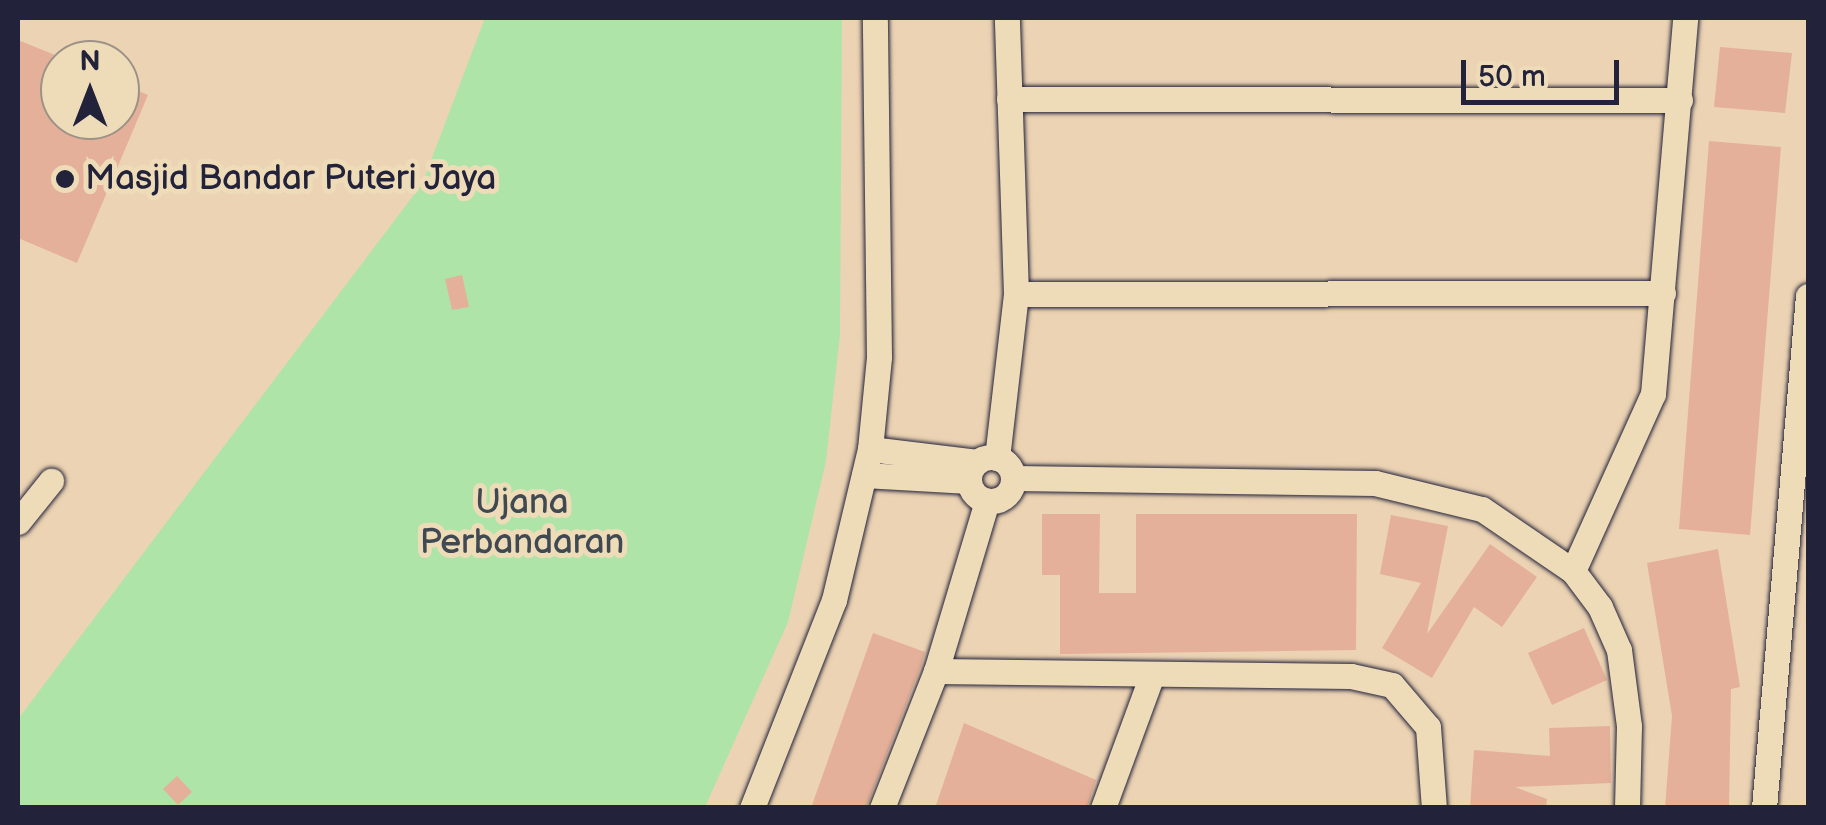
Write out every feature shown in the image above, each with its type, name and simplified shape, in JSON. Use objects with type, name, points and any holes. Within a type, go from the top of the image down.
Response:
[{"type":"street","points":[[752,808],[834,600],[867,462],[879,356],[875,18]]},
{"type":"street","points":[[882,808],[936,671],[986,501],[981,467],[1016,294],[1007,18]]},
{"type":"street","points":[[1574,571],[1653,394],[1685,18]]},
{"type":"street","points":[[1009,99],[1680,100]]},
{"type":"street","points":[[1016,294],[1663,293]]},
{"type":"street","points":[[1764,808],[1808,296]]},
{"type":"street","points":[[867,462],[981,467],[1014,478],[1375,483],[1482,510],[1574,571],[1619,650],[1627,808]]},
{"type":"street","points":[[986,501],[1006,496],[1014,478]]},
{"type":"street","points":[[18,522],[51,481]]},
{"type":"street","points":[[936,671],[1351,676],[1392,685],[1428,727],[1434,808]]},
{"type":"street","points":[[1104,808],[1152,675]]},
{"type":"green space","name":"Ujana Perbandaran","points":[[485,18],[842,18],[840,334],[826,461],[788,622],[705,807],[18,807],[18,719],[422,184]]},
{"type":"building","name":"Masjid Bandar Puteri Jaya","points":[[18,40],[40,49],[40,140],[129,140],[77,263],[18,238]]},
{"type":"building","points":[[1720,47],[1792,53],[1785,113],[1714,107]]},
{"type":"building","name":"Masjid Bandar Puteri Jaya","points":[[140,92],[148,95],[140,114]]},
{"type":"building","points":[[1709,141],[1781,147],[1750,535],[1679,529]]},
{"type":"building","points":[[462,275],[469,307],[452,310],[445,279]]},
{"type":"building","points":[[1042,514],[1100,514],[1099,593],[1136,593],[1136,514],[1357,514],[1356,650],[1060,654],[1060,575],[1042,575]]},
{"type":"building","points":[[1391,515],[1448,526],[1427,634],[1490,544],[1537,577],[1502,627],[1474,607],[1432,678],[1382,648],[1421,583],[1380,574]]},
{"type":"building","points":[[1718,549],[1740,687],[1731,689],[1729,808],[1665,808],[1672,716],[1647,563]]},
{"type":"building","points":[[1584,628],[1607,680],[1552,705],[1528,653]]},
{"type":"building","points":[[873,633],[925,652],[921,666],[866,808],[811,808]]},
{"type":"building","points":[[964,723],[1096,780],[1087,808],[935,808]]},
{"type":"building","points":[[1610,726],[1611,783],[1515,787],[1547,799],[1546,808],[1470,808],[1474,750],[1550,756],[1549,728]]},
{"type":"building","points":[[177,776],[192,792],[178,805],[163,789]]},
{"type":"place","name":"Masjid Bandar Puteri Jaya","points":[[65,179]]}]
